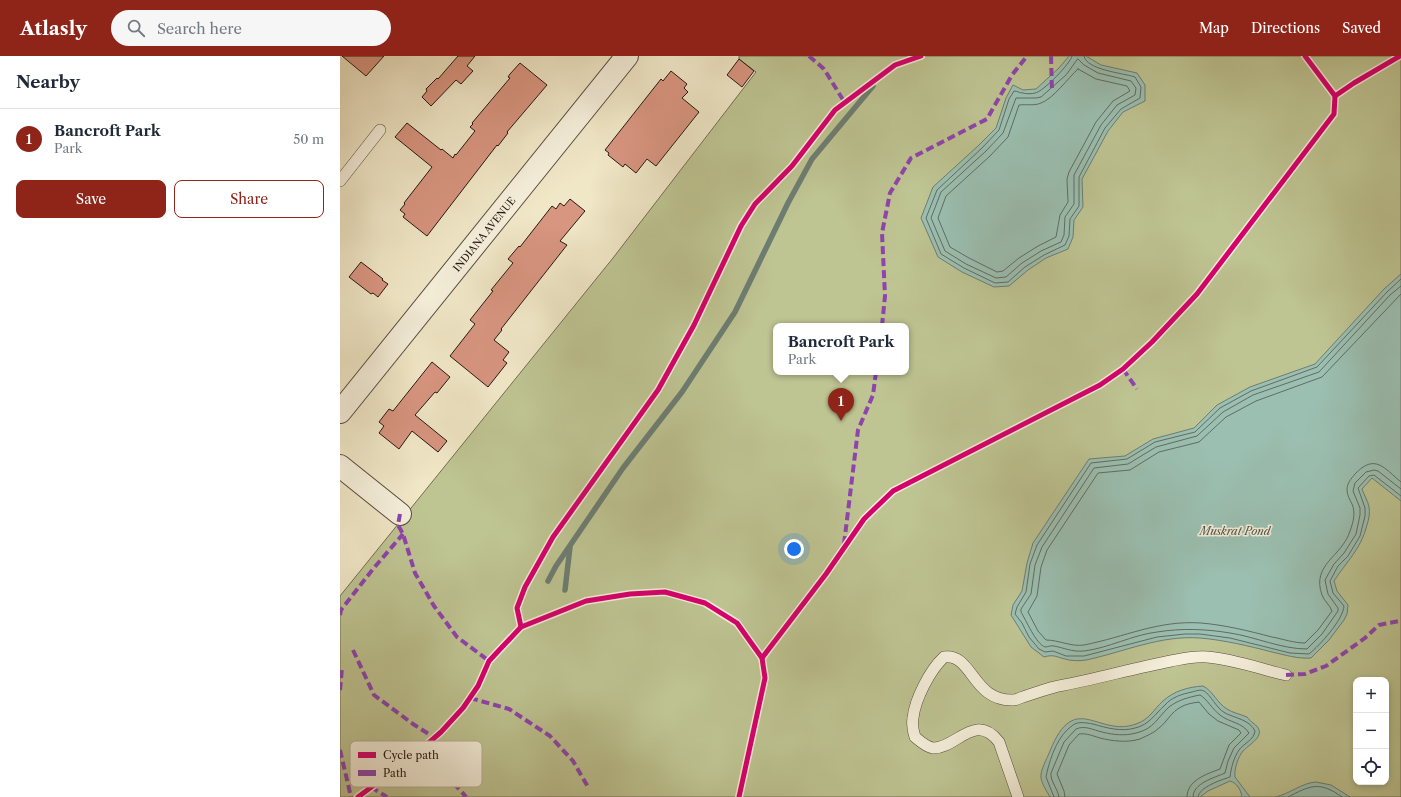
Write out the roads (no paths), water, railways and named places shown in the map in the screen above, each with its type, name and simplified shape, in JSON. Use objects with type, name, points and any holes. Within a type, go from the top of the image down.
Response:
[{"type":"street","name":"INDIANA AVENUE","points":[[340,412],[627,56]]},
{"type":"street","points":[[340,466],[400,514]]},
{"type":"lane","points":[[340,181],[380,130]]},
{"type":"lane","points":[[1018,797],[999,742],[989,732],[982,730],[973,731],[938,748],[932,748],[915,737],[912,719],[918,698],[934,670],[944,657],[950,656],[957,658],[963,663],[984,690],[992,696],[1000,699],[1016,700],[1061,685],[1194,657],[1234,661],[1286,675]]},
{"type":"water","points":[[1069,56],[1086,56],[1101,65],[1137,73],[1145,85],[1145,101],[1123,112],[1108,131],[1082,179],[1083,207],[1074,220],[1073,237],[1068,249],[1046,258],[1028,270],[1009,286],[994,287],[962,272],[938,257],[921,218],[933,187],[996,128],[1006,98],[1013,85],[1023,90],[1036,89],[1059,68]]},
{"type":"water","name":"Muskrat Pond","points":[[1401,274],[1401,501],[1372,478],[1362,489],[1369,507],[1368,520],[1361,541],[1334,581],[1337,591],[1348,605],[1347,614],[1344,620],[1329,640],[1311,658],[1301,658],[1245,645],[1200,638],[1171,639],[1081,661],[1053,656],[1044,657],[1031,647],[1011,615],[1013,605],[1022,591],[1027,563],[1033,543],[1089,459],[1125,456],[1153,439],[1194,428],[1217,405],[1250,387],[1315,364],[1384,289]]},
{"type":"water","points":[[1203,686],[1210,691],[1220,704],[1227,709],[1247,717],[1259,731],[1259,735],[1254,742],[1241,754],[1235,770],[1235,777],[1250,797],[1242,797],[1241,792],[1235,783],[1230,781],[1208,791],[1200,797],[1050,797],[1045,788],[1041,775],[1044,764],[1059,733],[1069,723],[1078,719],[1122,727],[1136,724],[1148,717],[1163,701],[1177,692],[1192,687]]},
{"type":"water","points":[[1316,782],[1331,785],[1350,797],[1275,797],[1286,794],[1305,784]]},
{"type":"waterway","points":[[548,581],[556,566],[623,468],[682,392],[735,312],[788,203],[812,159],[873,86]]},
{"type":"waterway","points":[[565,590],[570,547]]},
{"type":"place","name":"Bancroft Park","points":[[841,421]]}]
